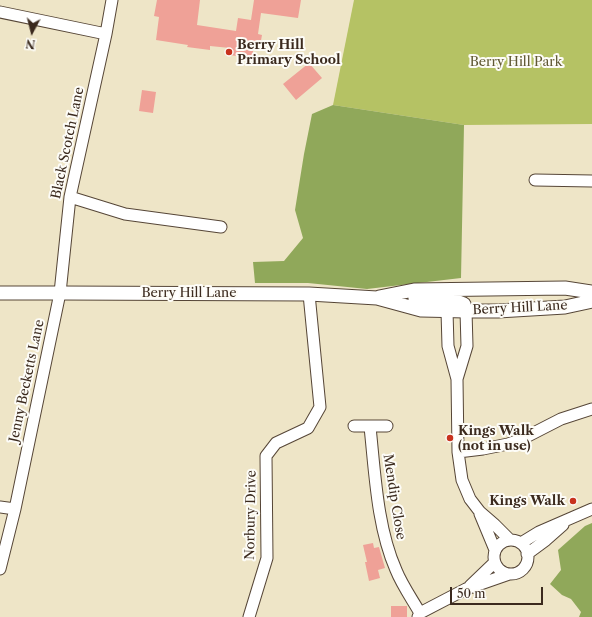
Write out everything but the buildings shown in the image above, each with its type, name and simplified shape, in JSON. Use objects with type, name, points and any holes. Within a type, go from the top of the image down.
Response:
[{"type":"street","name":"Black Scotch Lane","points":[[60,293],[70,197],[106,34],[112,0]]},
{"type":"street","points":[[0,12],[106,34]]},
{"type":"street","points":[[535,180],[592,181]]},
{"type":"street","points":[[70,197],[125,214],[220,227]]},
{"type":"street","name":"Berry Hill Lane","points":[[0,293],[309,294],[452,300],[565,288],[592,292]]},
{"type":"street","name":"Jenny Becketts Lane","points":[[0,569],[15,509],[60,293]]},
{"type":"street","name":"Norbury Drive","points":[[249,617],[267,558],[266,456],[276,443],[308,428],[320,407],[309,294]]},
{"type":"street","points":[[419,615],[466,589],[519,572],[525,566],[528,559],[526,549],[515,542],[480,512],[470,499],[462,480],[458,452],[457,379],[448,346],[452,300]]},
{"type":"street","name":"Berry Hill Lane","points":[[452,300],[466,311],[498,311],[565,307],[592,300]]},
{"type":"street","points":[[457,379],[466,346],[466,311]]},
{"type":"street","points":[[458,452],[508,444],[522,439],[561,419],[592,409]]},
{"type":"street","points":[[354,426],[386,426]]},
{"type":"street","name":"Mendip Close","points":[[370,427],[383,533],[396,570],[419,615]]},
{"type":"street","points":[[0,507],[15,509]]},
{"type":"street","points":[[509,574],[504,573],[494,563],[493,557],[499,544],[507,540],[515,542],[592,509]]},
{"type":"street","points":[[480,512],[495,550]]},
{"type":"street","points":[[527,554],[573,517]]},
{"type":"street","points":[[466,589],[494,563]]},
{"type":"green space","name":"Berry Hill Park","points":[[354,0],[592,0],[592,124],[464,125],[333,105]]},
{"type":"green space","points":[[333,105],[464,125],[461,278],[367,289],[308,283],[255,283],[253,262],[284,261],[303,238],[295,210],[312,114]]},
{"type":"green space","points":[[592,523],[592,617],[579,617],[581,612],[571,599],[562,595],[550,584],[561,570],[558,550],[585,526]]},
{"type":"place","name":"Berry Hill Primary School","points":[[229,52]]},
{"type":"place","name":"Kings Walk (not in use)","points":[[450,438]]},
{"type":"place","name":"Kings Walk","points":[[573,501]]}]
